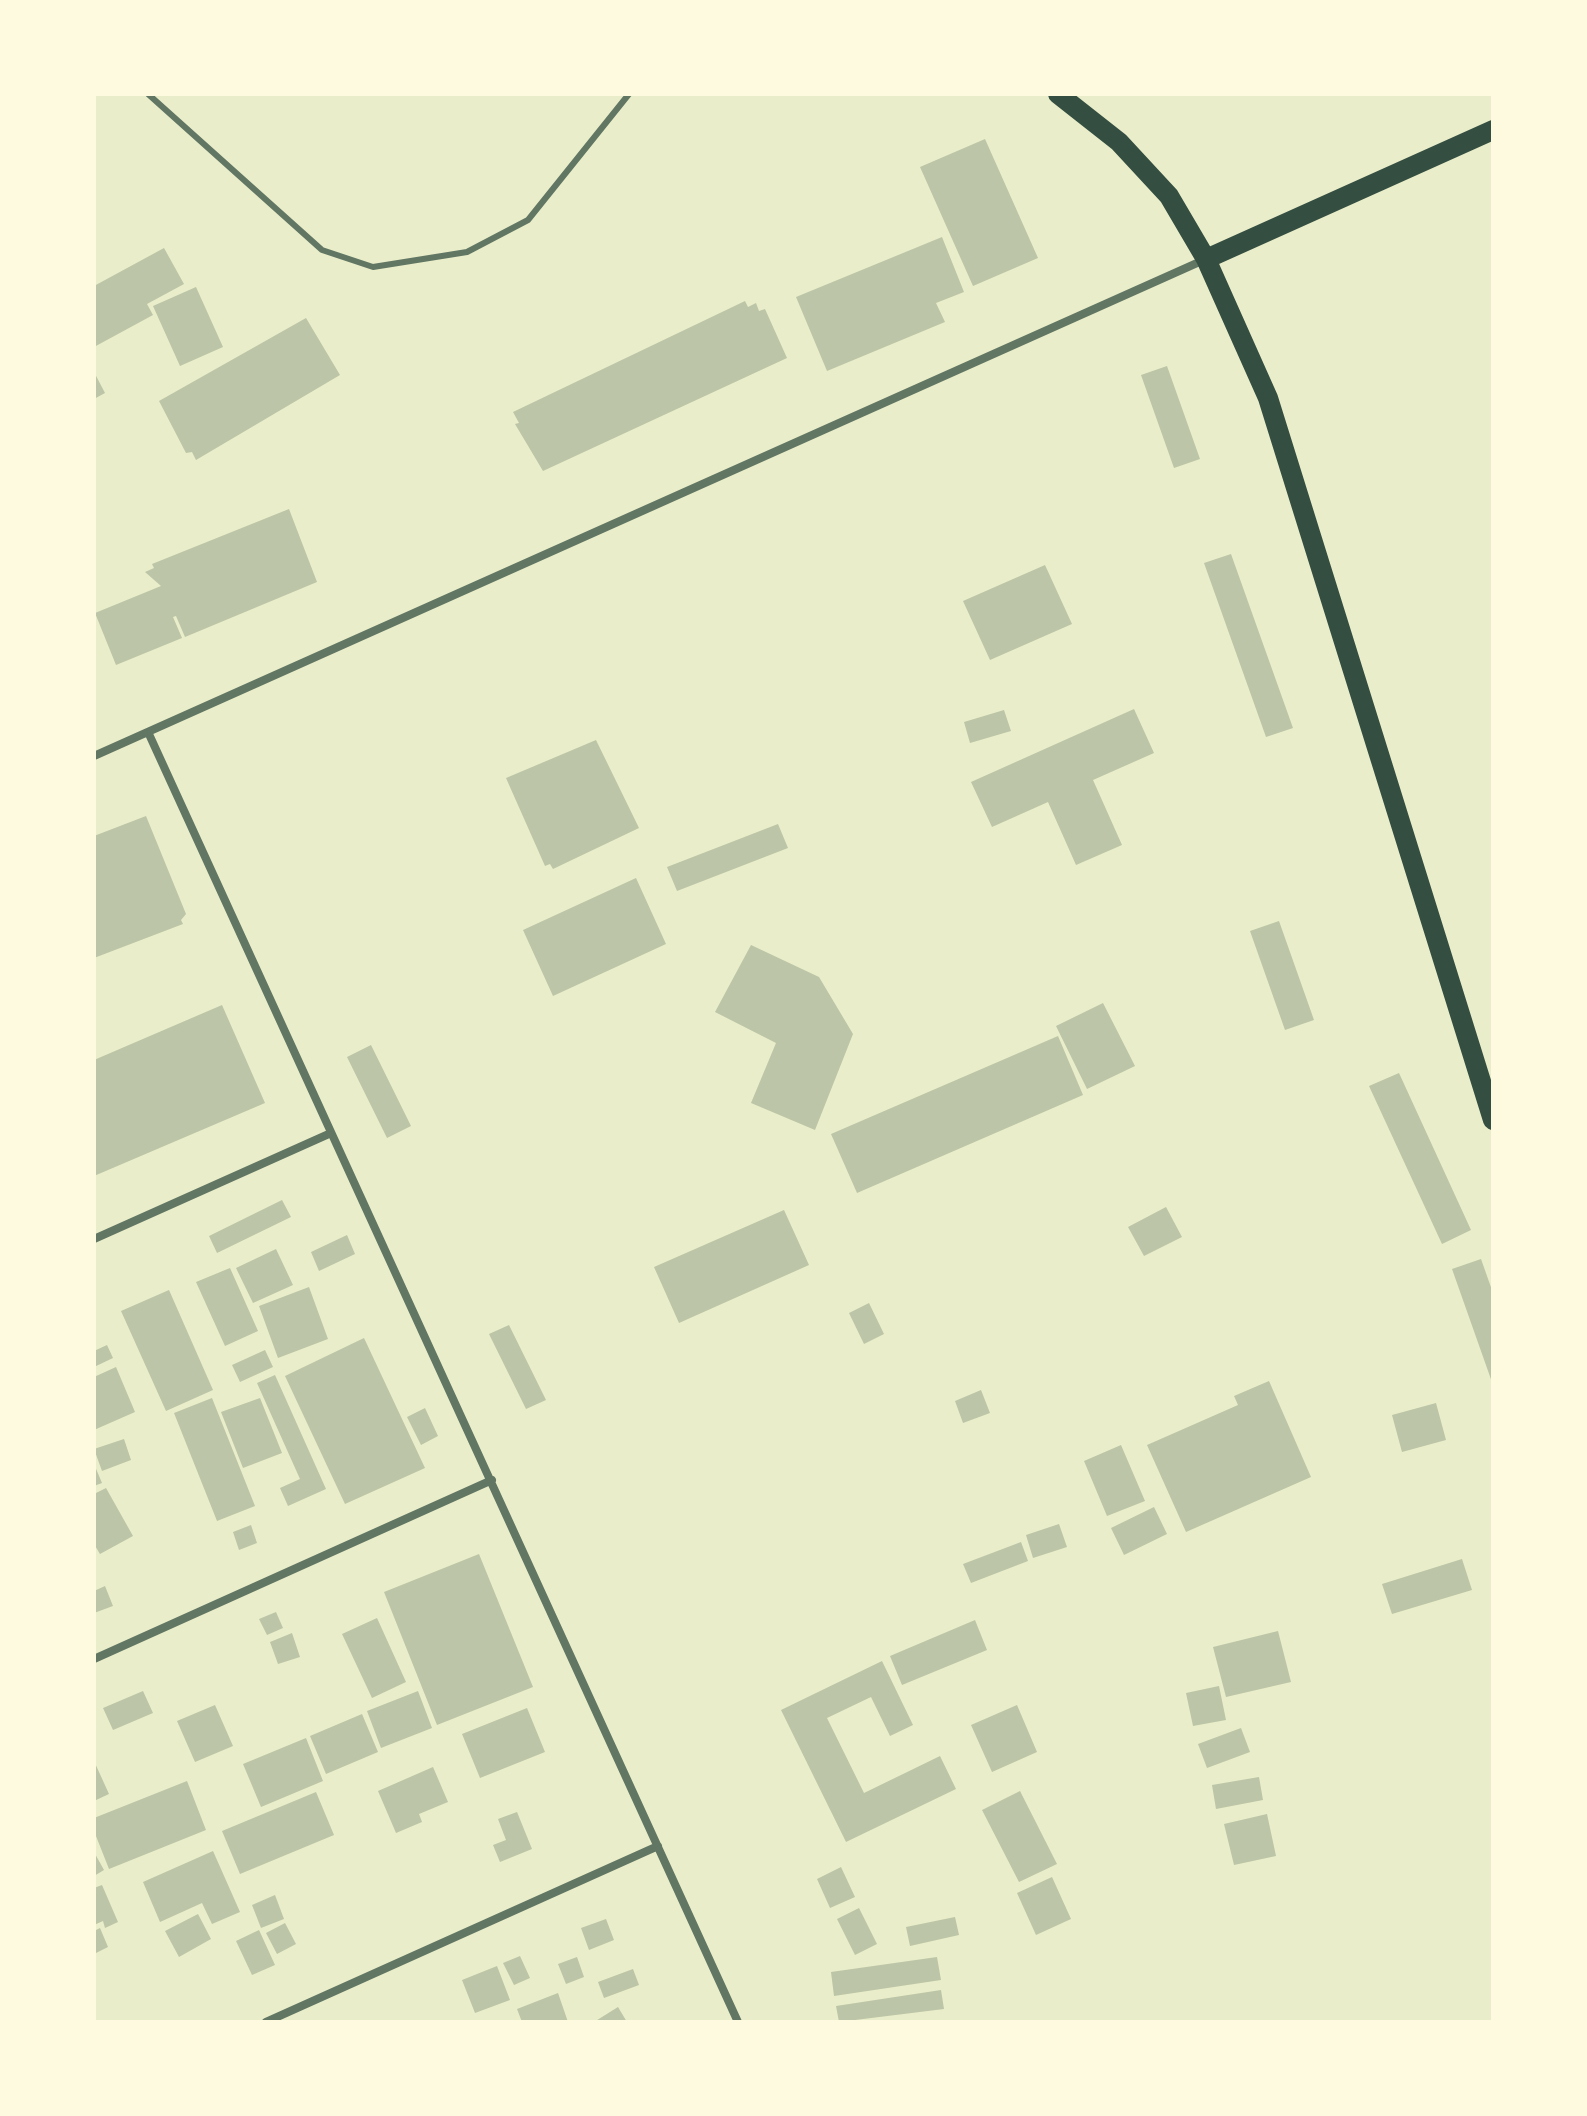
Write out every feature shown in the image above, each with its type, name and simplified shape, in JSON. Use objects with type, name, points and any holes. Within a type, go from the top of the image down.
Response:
[{"type":"main road","points":[[1058,94],[1119,142],[1169,196],[1206,259],[1268,398],[1493,1120]]},
{"type":"main road","points":[[1206,259],[1493,130]]},
{"type":"street","points":[[94,756],[1206,259]]},
{"type":"street","points":[[148,732],[738,2022]]},
{"type":"street","points":[[94,1239],[331,1133]]},
{"type":"street","points":[[94,1659],[492,1480]]},
{"type":"street","points":[[266,2022],[658,1846]]},
{"type":"lane","points":[[148,94],[322,250],[373,267],[467,252],[528,220],[629,94]]},
{"type":"building","points":[[985,139],[1038,258],[973,286],[920,167]]},
{"type":"building","points":[[942,237],[964,292],[936,303],[945,322],[827,371],[796,297]]},
{"type":"building","points":[[164,248],[184,284],[147,304],[153,315],[94,347],[94,286]]},
{"type":"building","points":[[196,287],[223,347],[180,366],[153,306]]},
{"type":"building","points":[[745,301],[748,307],[756,303],[759,311],[765,309],[787,358],[543,471],[515,424],[519,423],[513,412]]},
{"type":"building","points":[[306,318],[340,375],[196,460],[192,452],[186,453],[159,401]]},
{"type":"building","points":[[1167,366],[1200,459],[1174,468],[1141,375]]},
{"type":"building","points":[[94,372],[105,393],[94,399]]},
{"type":"building","points":[[289,509],[317,582],[185,637],[176,616],[173,617],[182,638],[116,665],[95,613],[161,586],[145,572],[154,568],[152,564]]},
{"type":"building","points":[[1231,554],[1293,728],[1266,737],[1204,563]]},
{"type":"building","points":[[1045,565],[1072,624],[990,660],[963,601]]},
{"type":"building","points":[[1134,709],[1154,753],[1093,780],[1122,845],[1076,865],[1048,802],[992,827],[971,782]]},
{"type":"building","points":[[1004,710],[1011,731],[970,743],[964,722]]},
{"type":"building","points":[[596,740],[639,828],[553,869],[550,864],[545,866],[506,778]]},
{"type":"building","points":[[146,816],[186,914],[181,920],[183,924],[94,958],[94,836]]},
{"type":"building","points":[[778,824],[788,848],[677,891],[667,867]]},
{"type":"building","points":[[636,878],[666,944],[553,996],[523,930]]},
{"type":"building","points":[[1279,921],[1314,1020],[1285,1030],[1250,931]]},
{"type":"building","points":[[751,945],[819,977],[853,1034],[815,1130],[751,1103],[776,1043],[715,1012]]},
{"type":"building","points":[[1103,1003],[1135,1066],[1087,1089],[1056,1026]]},
{"type":"building","points":[[222,1005],[265,1103],[94,1176],[94,1060]]},
{"type":"building","points":[[1058,1036],[1083,1095],[857,1193],[831,1134]]},
{"type":"building","points":[[371,1045],[411,1126],[387,1138],[347,1057]]},
{"type":"building","points":[[1399,1073],[1471,1230],[1442,1244],[1369,1086]]},
{"type":"building","points":[[282,1200],[291,1217],[217,1253],[209,1236]]},
{"type":"building","points":[[1166,1207],[1182,1237],[1144,1256],[1128,1227]]},
{"type":"building","points":[[784,1210],[809,1265],[679,1323],[654,1267]]},
{"type":"building","points":[[347,1235],[355,1254],[319,1271],[311,1252]]},
{"type":"building","points":[[276,1249],[293,1285],[253,1303],[236,1268]]},
{"type":"building","points":[[1481,1259],[1493,1293],[1493,1385],[1452,1269]]},
{"type":"building","points":[[230,1268],[258,1331],[225,1346],[196,1282]]},
{"type":"building","points":[[309,1287],[328,1339],[278,1358],[259,1306]]},
{"type":"building","points":[[169,1290],[213,1390],[166,1411],[121,1311]]},
{"type":"building","points":[[869,1303],[884,1334],[864,1344],[849,1313]]},
{"type":"building","points":[[509,1325],[546,1400],[526,1409],[489,1334]]},
{"type":"building","points":[[364,1338],[425,1468],[345,1504],[285,1376]]},
{"type":"building","points":[[107,1345],[113,1358],[94,1367],[94,1351]]},
{"type":"building","points":[[265,1350],[273,1367],[240,1382],[232,1365]]},
{"type":"building","points":[[116,1367],[135,1412],[94,1430],[94,1377]]},
{"type":"building","points":[[275,1375],[326,1489],[288,1506],[280,1488],[300,1479],[257,1383]]},
{"type":"building","points":[[1269,1381],[1311,1477],[1186,1532],[1147,1445],[1238,1405],[1234,1396]]},
{"type":"building","points":[[981,1390],[990,1413],[963,1423],[955,1401]]},
{"type":"building","points":[[212,1398],[255,1506],[217,1521],[174,1413]]},
{"type":"building","points":[[260,1398],[282,1453],[243,1468],[221,1412]]},
{"type":"building","points":[[1436,1403],[1446,1440],[1402,1452],[1392,1415]]},
{"type":"building","points":[[425,1408],[438,1436],[421,1445],[407,1417]]},
{"type":"building","points":[[124,1439],[131,1460],[102,1471],[94,1449]]},
{"type":"building","points":[[1121,1445],[1145,1501],[1107,1516],[1084,1461]]},
{"type":"building","points":[[94,1464],[102,1483],[94,1486]]},
{"type":"building","points":[[106,1488],[133,1536],[100,1554],[94,1544],[94,1494]]},
{"type":"building","points":[[1154,1507],[1167,1534],[1124,1555],[1111,1528]]},
{"type":"building","points":[[1059,1524],[1067,1547],[1033,1558],[1026,1535]]},
{"type":"building","points":[[251,1525],[257,1543],[239,1550],[233,1532]]},
{"type":"building","points":[[1021,1542],[1028,1561],[971,1583],[963,1564]]},
{"type":"building","points":[[479,1554],[533,1687],[437,1725],[384,1592]]},
{"type":"building","points":[[1462,1559],[1472,1590],[1392,1614],[1382,1584]]},
{"type":"building","points":[[105,1586],[113,1606],[94,1613],[94,1591]]},
{"type":"building","points":[[276,1612],[283,1628],[267,1635],[259,1619]]},
{"type":"building","points":[[377,1618],[406,1682],[372,1698],[342,1634]]},
{"type":"building","points":[[975,1620],[987,1650],[902,1685],[890,1656]]},
{"type":"building","points":[[1278,1631],[1291,1682],[1226,1697],[1213,1647]]},
{"type":"building","points":[[292,1633],[300,1657],[278,1664],[270,1642]]},
{"type":"building","points":[[882,1661],[913,1725],[890,1736],[871,1697],[827,1718],[864,1793],[940,1756],[956,1789],[846,1842],[781,1710]]},
{"type":"building","points":[[1219,1686],[1226,1720],[1193,1726],[1186,1693]]},
{"type":"building","points":[[143,1691],[153,1713],[113,1730],[103,1708]]},
{"type":"building","points":[[418,1691],[432,1728],[381,1748],[367,1711]]},
{"type":"building","points":[[215,1705],[233,1746],[195,1762],[177,1721]]},
{"type":"building","points":[[1017,1705],[1037,1752],[992,1772],[971,1725]]},
{"type":"building","points":[[527,1708],[545,1752],[480,1778],[462,1734]]},
{"type":"building","points":[[362,1714],[378,1752],[326,1774],[310,1736]]},
{"type":"building","points":[[1241,1728],[1250,1752],[1207,1768],[1198,1744]]},
{"type":"building","points":[[306,1738],[323,1781],[261,1807],[243,1764]]},
{"type":"building","points":[[94,1761],[109,1794],[94,1801]]},
{"type":"building","points":[[433,1767],[448,1802],[419,1814],[422,1822],[396,1833],[378,1791]]},
{"type":"building","points":[[1259,1777],[1263,1800],[1216,1809],[1212,1785]]},
{"type":"building","points":[[187,1781],[206,1830],[109,1869],[94,1831],[94,1818]]},
{"type":"building","points":[[1020,1791],[1057,1864],[1019,1882],[982,1810]]},
{"type":"building","points":[[316,1792],[334,1835],[240,1874],[222,1831]]},
{"type":"building","points":[[517,1812],[532,1849],[500,1862],[493,1845],[506,1840],[498,1819]]},
{"type":"building","points":[[1267,1814],[1276,1856],[1234,1865],[1224,1824]]},
{"type":"building","points":[[213,1851],[240,1912],[212,1924],[202,1903],[160,1922],[143,1882]]},
{"type":"building","points":[[94,1852],[104,1870],[94,1876]]},
{"type":"building","points":[[841,1867],[855,1897],[830,1908],[817,1879]]},
{"type":"building","points":[[1052,1877],[1071,1919],[1036,1935],[1017,1893]]},
{"type":"building","points":[[102,1885],[118,1922],[105,1928],[103,1921],[94,1925],[94,1888]]},
{"type":"building","points":[[275,1895],[284,1919],[261,1928],[252,1905]]},
{"type":"building","points":[[859,1908],[877,1944],[855,1955],[837,1919]]},
{"type":"building","points":[[198,1914],[211,1939],[179,1957],[165,1931]]},
{"type":"building","points":[[955,1917],[959,1935],[910,1946],[906,1927]]},
{"type":"building","points":[[606,1919],[614,1940],[589,1950],[581,1928]]},
{"type":"building","points":[[285,1923],[296,1944],[277,1954],[266,1933]]},
{"type":"building","points":[[100,1928],[108,1947],[94,1954],[94,1931]]},
{"type":"building","points":[[259,1930],[275,1965],[252,1975],[236,1941]]},
{"type":"building","points":[[520,1956],[530,1978],[514,1985],[503,1963]]},
{"type":"building","points":[[577,1957],[584,1977],[566,1984],[558,1964]]},
{"type":"building","points":[[937,1957],[941,1980],[834,1996],[831,1972]]},
{"type":"building","points":[[497,1966],[510,2000],[475,2013],[462,1980]]},
{"type":"building","points":[[633,1969],[639,1985],[604,1998],[598,1982]]},
{"type":"building","points":[[941,1990],[944,2009],[839,2022],[836,2006]]},
{"type":"building","points":[[558,1993],[568,2022],[522,2022],[517,2009]]},
{"type":"building","points":[[618,2007],[627,2022],[594,2022]]}]
